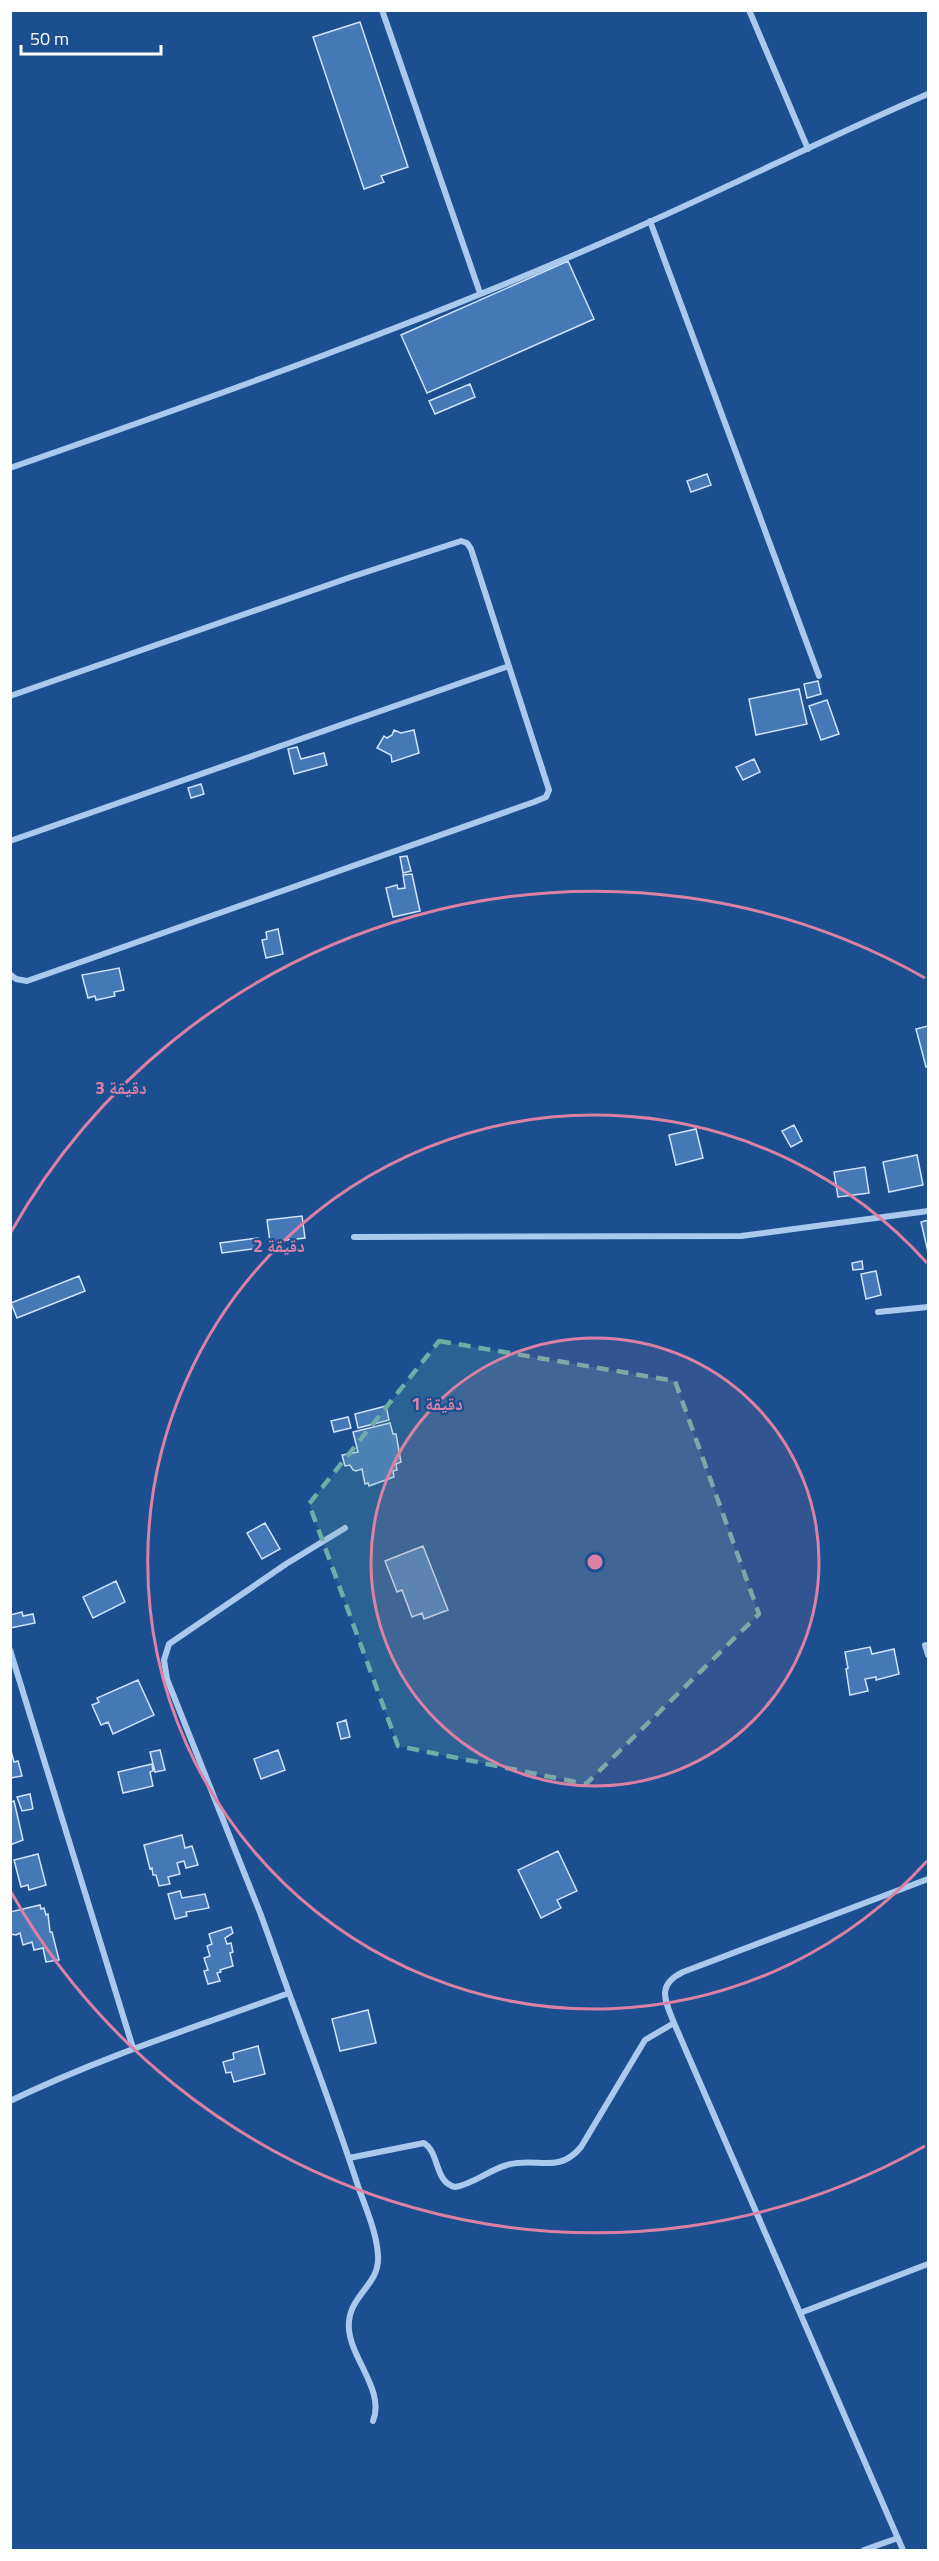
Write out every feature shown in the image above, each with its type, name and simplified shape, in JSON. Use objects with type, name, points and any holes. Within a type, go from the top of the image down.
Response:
[{"type":"street","points":[[382,10],[480,293]]},
{"type":"street","points":[[749,10],[808,149]]},
{"type":"street","points":[[10,468],[225,393],[480,293],[650,221],[928,94]]},
{"type":"street","points":[[650,221],[819,676]]},
{"type":"street","points":[[10,696],[461,541],[467,543],[471,549],[549,790],[546,797],[27,981],[16,979],[10,974]]},
{"type":"street","points":[[10,841],[509,666]]},
{"type":"street","points":[[354,1237],[741,1236],[928,1211]]},
{"type":"street","points":[[878,1312],[928,1307]]},
{"type":"street","points":[[345,1528],[286,1564],[168,1644],[164,1660],[167,1680],[290,1993],[376,2241],[379,2259],[376,2272],[353,2303],[349,2315],[350,2334],[375,2403],[372,2421]]},
{"type":"street","points":[[925,1645],[928,1655]]},
{"type":"street","points":[[10,1650],[133,2048]]},
{"type":"street","points":[[903,2550],[674,2023],[665,1995],[665,1986],[673,1977],[928,1880]]},
{"type":"street","points":[[10,2101],[58,2078],[133,2048],[290,1993]]},
{"type":"street","points":[[349,2158],[424,2143],[430,2147],[444,2181],[455,2187],[508,2164],[564,2162],[581,2147],[645,2040],[674,2023]]},
{"type":"street","points":[[800,2313],[928,2265]]},
{"type":"street","points":[[864,2550],[898,2538]]},
{"type":"highlighted area","points":[[439,1341],[675,1381],[759,1614],[586,1784],[398,1746],[309,1504]]},
{"type":"building","points":[[360,22],[408,167],[381,176],[384,182],[364,189],[313,37]]},
{"type":"building","points":[[568,261],[594,319],[427,393],[401,335]]},
{"type":"building","points":[[470,384],[475,397],[435,414],[429,401]]},
{"type":"building","points":[[707,474],[711,485],[691,492],[687,481]]},
{"type":"building","points":[[818,681],[821,694],[807,698],[804,684]]},
{"type":"building","points":[[799,689],[807,724],[756,735],[749,699]]},
{"type":"building","points":[[827,700],[839,734],[821,740],[809,706]]},
{"type":"building","points":[[394,730],[401,733],[414,730],[419,753],[392,762],[391,755],[377,748],[384,736],[387,738],[392,735]]},
{"type":"building","points":[[297,747],[301,759],[324,753],[327,765],[294,774],[288,749]]},
{"type":"building","points":[[754,759],[760,772],[743,780],[736,767]]},
{"type":"building","points":[[201,784],[204,794],[191,798],[188,788]]},
{"type":"building","points":[[407,856],[411,871],[403,873],[400,857]]},
{"type":"building","points":[[412,874],[420,911],[393,917],[386,888],[397,885],[398,889],[405,888],[403,875]]},
{"type":"building","points":[[278,929],[283,954],[266,958],[262,940],[267,939],[266,932]]},
{"type":"building","points":[[119,968],[124,990],[114,992],[115,996],[96,1000],[95,996],[88,998],[82,975]]},
{"type":"building","points":[[928,1026],[928,1066],[926,1067],[916,1029]]},
{"type":"building","points":[[794,1125],[802,1141],[791,1147],[782,1131]]},
{"type":"building","points":[[696,1129],[703,1158],[676,1165],[669,1135]]},
{"type":"building","points":[[917,1155],[923,1185],[889,1192],[883,1162]]},
{"type":"building","points":[[865,1167],[869,1193],[838,1197],[834,1172]]},
{"type":"building","points":[[302,1216],[305,1238],[270,1242],[267,1220]]},
{"type":"building","points":[[928,1220],[928,1252],[921,1222]]},
{"type":"building","points":[[258,1238],[260,1248],[222,1253],[220,1243]]},
{"type":"building","points":[[862,1261],[863,1269],[853,1270],[852,1263]]},
{"type":"building","points":[[876,1271],[881,1295],[866,1299],[861,1274]]},
{"type":"building","points":[[79,1276],[85,1291],[17,1318],[11,1303]]},
{"type":"building","points":[[386,1406],[389,1420],[358,1428],[355,1414]]},
{"type":"building","points":[[348,1417],[351,1428],[334,1432],[331,1421]]},
{"type":"building","points":[[390,1423],[393,1434],[396,1434],[401,1462],[396,1464],[397,1470],[393,1471],[394,1477],[369,1486],[368,1483],[365,1484],[362,1469],[356,1471],[350,1465],[345,1466],[342,1455],[358,1452],[353,1432]]},
{"type":"building","points":[[265,1523],[280,1549],[262,1559],[247,1533]]},
{"type":"building","points":[[423,1546],[448,1610],[424,1619],[422,1613],[412,1617],[402,1590],[397,1592],[385,1561]]},
{"type":"building","points":[[116,1581],[125,1602],[93,1618],[83,1597]]},
{"type":"building","points":[[22,1612],[23,1616],[33,1614],[35,1623],[10,1628],[10,1615]]},
{"type":"building","points":[[870,1647],[872,1654],[894,1649],[899,1674],[876,1680],[876,1677],[865,1679],[868,1691],[850,1695],[845,1652]]},
{"type":"building","points":[[138,1680],[154,1715],[113,1734],[108,1722],[101,1725],[92,1705],[99,1702],[97,1698]]},
{"type":"building","points":[[346,1720],[350,1737],[341,1739],[337,1723]]},
{"type":"building","points":[[10,1747],[14,1762],[18,1761],[22,1776],[10,1778]]},
{"type":"building","points":[[160,1750],[165,1770],[155,1772],[150,1752]]},
{"type":"building","points":[[278,1750],[285,1770],[261,1779],[254,1759]]},
{"type":"building","points":[[152,1764],[153,1771],[150,1772],[153,1786],[123,1793],[118,1772]]},
{"type":"building","points":[[30,1794],[33,1809],[22,1811],[17,1797]]},
{"type":"building","points":[[14,1801],[23,1840],[10,1845],[10,1802]]},
{"type":"building","points":[[182,1835],[185,1848],[192,1846],[198,1865],[186,1868],[184,1861],[177,1863],[180,1874],[168,1877],[170,1884],[159,1886],[156,1875],[153,1875],[152,1868],[150,1869],[144,1845]]},
{"type":"building","points":[[558,1851],[577,1891],[557,1900],[561,1908],[541,1918],[518,1870]]},
{"type":"building","points":[[38,1854],[46,1885],[29,1890],[28,1885],[21,1887],[14,1860]]},
{"type":"building","points":[[180,1891],[182,1898],[205,1894],[209,1908],[186,1912],[187,1916],[175,1919],[168,1894]]},
{"type":"building","points":[[40,1905],[41,1909],[44,1908],[46,1915],[48,1914],[50,1932],[52,1932],[59,1960],[46,1962],[43,1948],[34,1950],[32,1942],[23,1945],[20,1933],[10,1934],[10,1912]]},
{"type":"building","points":[[231,1927],[233,1933],[225,1938],[227,1944],[231,1943],[233,1952],[230,1953],[233,1966],[217,1973],[220,1981],[208,1984],[204,1971],[208,1970],[204,1958],[210,1956],[207,1946],[212,1944],[209,1934]]},
{"type":"building","points":[[368,2010],[376,2043],[340,2051],[332,2019]]},
{"type":"building","points":[[258,2046],[265,2074],[234,2082],[231,2072],[226,2073],[223,2062],[234,2059],[233,2053]]}]
